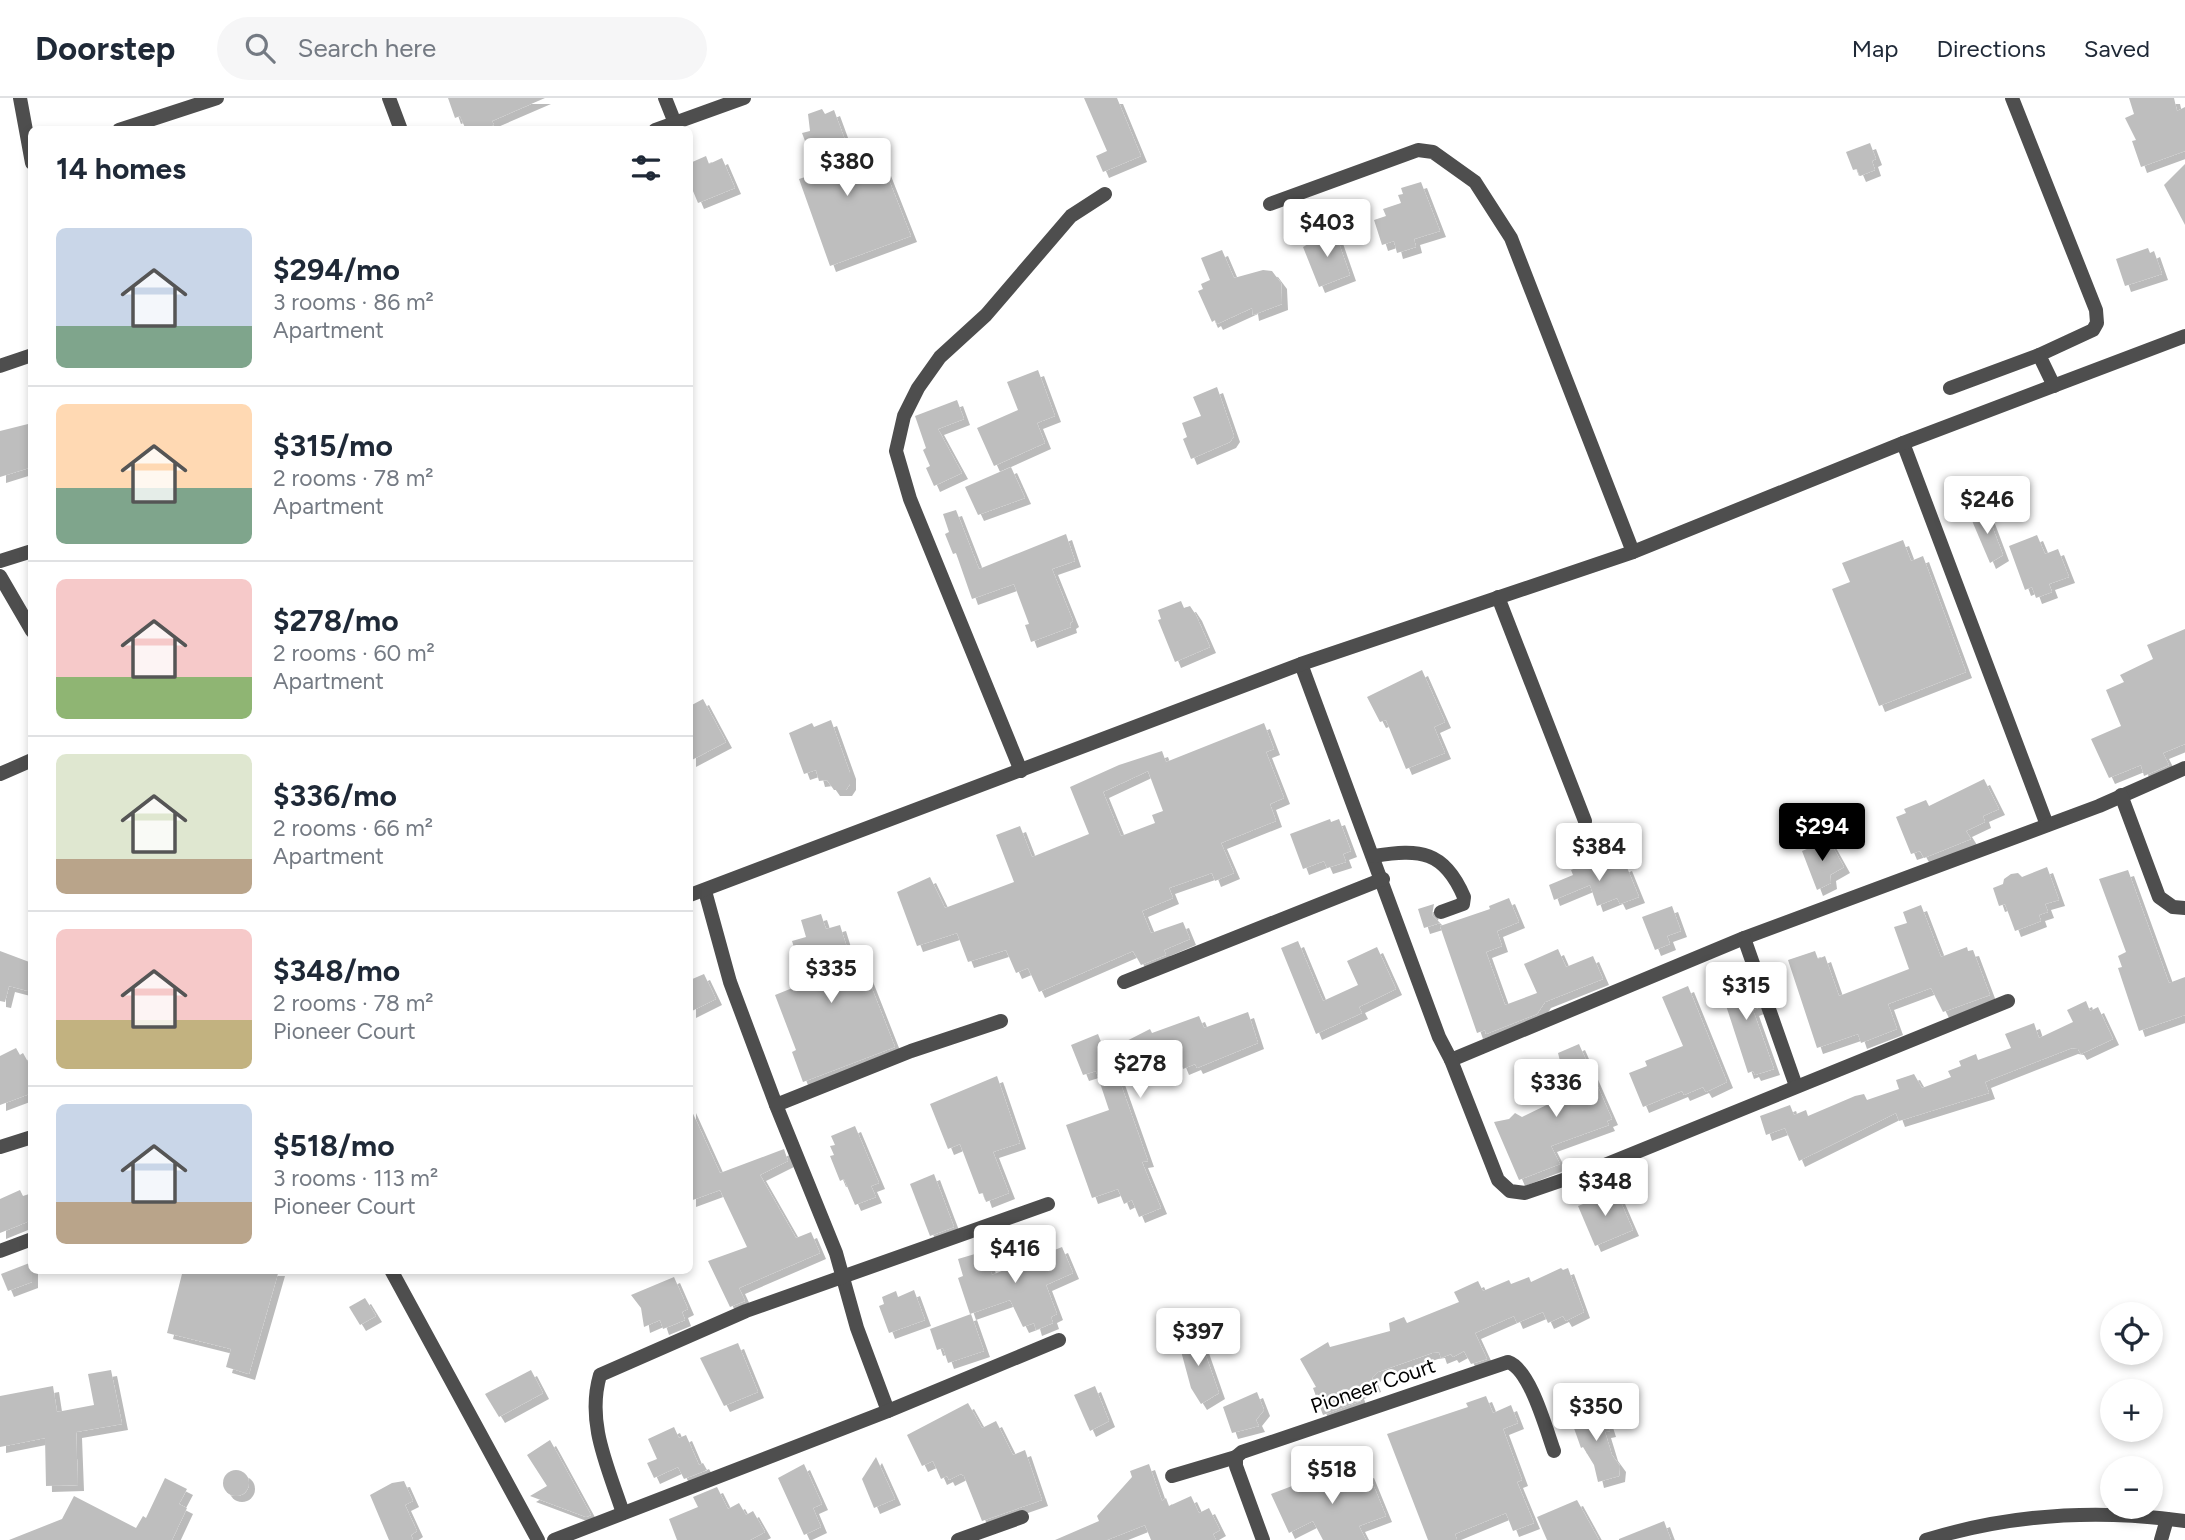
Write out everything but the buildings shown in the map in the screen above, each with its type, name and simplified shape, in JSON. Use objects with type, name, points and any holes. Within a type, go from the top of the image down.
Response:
[{"type":"street","points":[[20,98],[28,143]]},
{"type":"street","points":[[132,126],[217,98]]},
{"type":"street","points":[[389,98],[400,126]]},
{"type":"street","points":[[664,98],[675,123]]},
{"type":"street","points":[[666,126],[744,98]]},
{"type":"street","points":[[1950,388],[2039,355],[2093,331],[2097,323],[2096,310],[2012,98]]},
{"type":"street","points":[[1270,204],[1418,150],[1433,152],[1475,182],[1511,238],[1633,552]]},
{"type":"street","points":[[1021,771],[910,499],[896,451],[904,416],[918,388],[940,357],[986,315],[1071,216],[1105,194]]},
{"type":"street","points":[[693,894],[1301,664],[1633,552],[1903,443],[2185,336]]},
{"type":"street","points":[[2039,355],[2054,386]]},
{"type":"street","points":[[0,366],[28,356]]},
{"type":"street","points":[[1903,443],[2047,825]]},
{"type":"street","points":[[0,561],[28,552]]},
{"type":"street","points":[[0,576],[28,624]]},
{"type":"street","points":[[1498,597],[1585,821]]},
{"type":"street","points":[[1301,664],[1440,1037],[1498,1180],[1510,1191],[1525,1193],[1595,1169],[2008,1001]]},
{"type":"street","points":[[0,774],[28,762]]},
{"type":"street","points":[[1451,1060],[1744,938],[2047,825],[2185,768]]},
{"type":"street","points":[[2121,795],[2159,897],[2173,907],[2185,908]]},
{"type":"street","points":[[1374,856],[1409,850],[1423,852],[1437,859],[1464,897],[1463,904],[1441,912]]},
{"type":"street","points":[[1124,982],[1383,879]]},
{"type":"street","points":[[705,891],[730,982],[844,1279],[857,1328],[888,1410]]},
{"type":"street","points":[[1744,938],[1796,1086]]},
{"type":"street","points":[[776,1105],[911,1051],[1001,1021]]},
{"type":"street","points":[[0,1147],[28,1138]]},
{"type":"street","points":[[623,1513],[594,1422],[594,1396],[600,1376],[735,1316],[1048,1204]]},
{"type":"street","points":[[0,1251],[28,1240]]},
{"type":"street","points":[[393,1274],[538,1540]]},
{"type":"street","points":[[554,1540],[888,1410],[1059,1340]]},
{"type":"street","name":"Pioneer Court","points":[[1236,1457],[1242,1452],[1508,1362],[1517,1364],[1525,1377],[1554,1451]]},
{"type":"street","points":[[1172,1476],[1236,1457],[1236,1466],[1263,1540]]},
{"type":"street","points":[[1926,1540],[1989,1523],[2024,1518],[2118,1514],[2185,1521]]},
{"type":"street","points":[[958,1540],[1022,1517]]},
{"type":"street","points":[[2161,1540],[2167,1519]]}]
